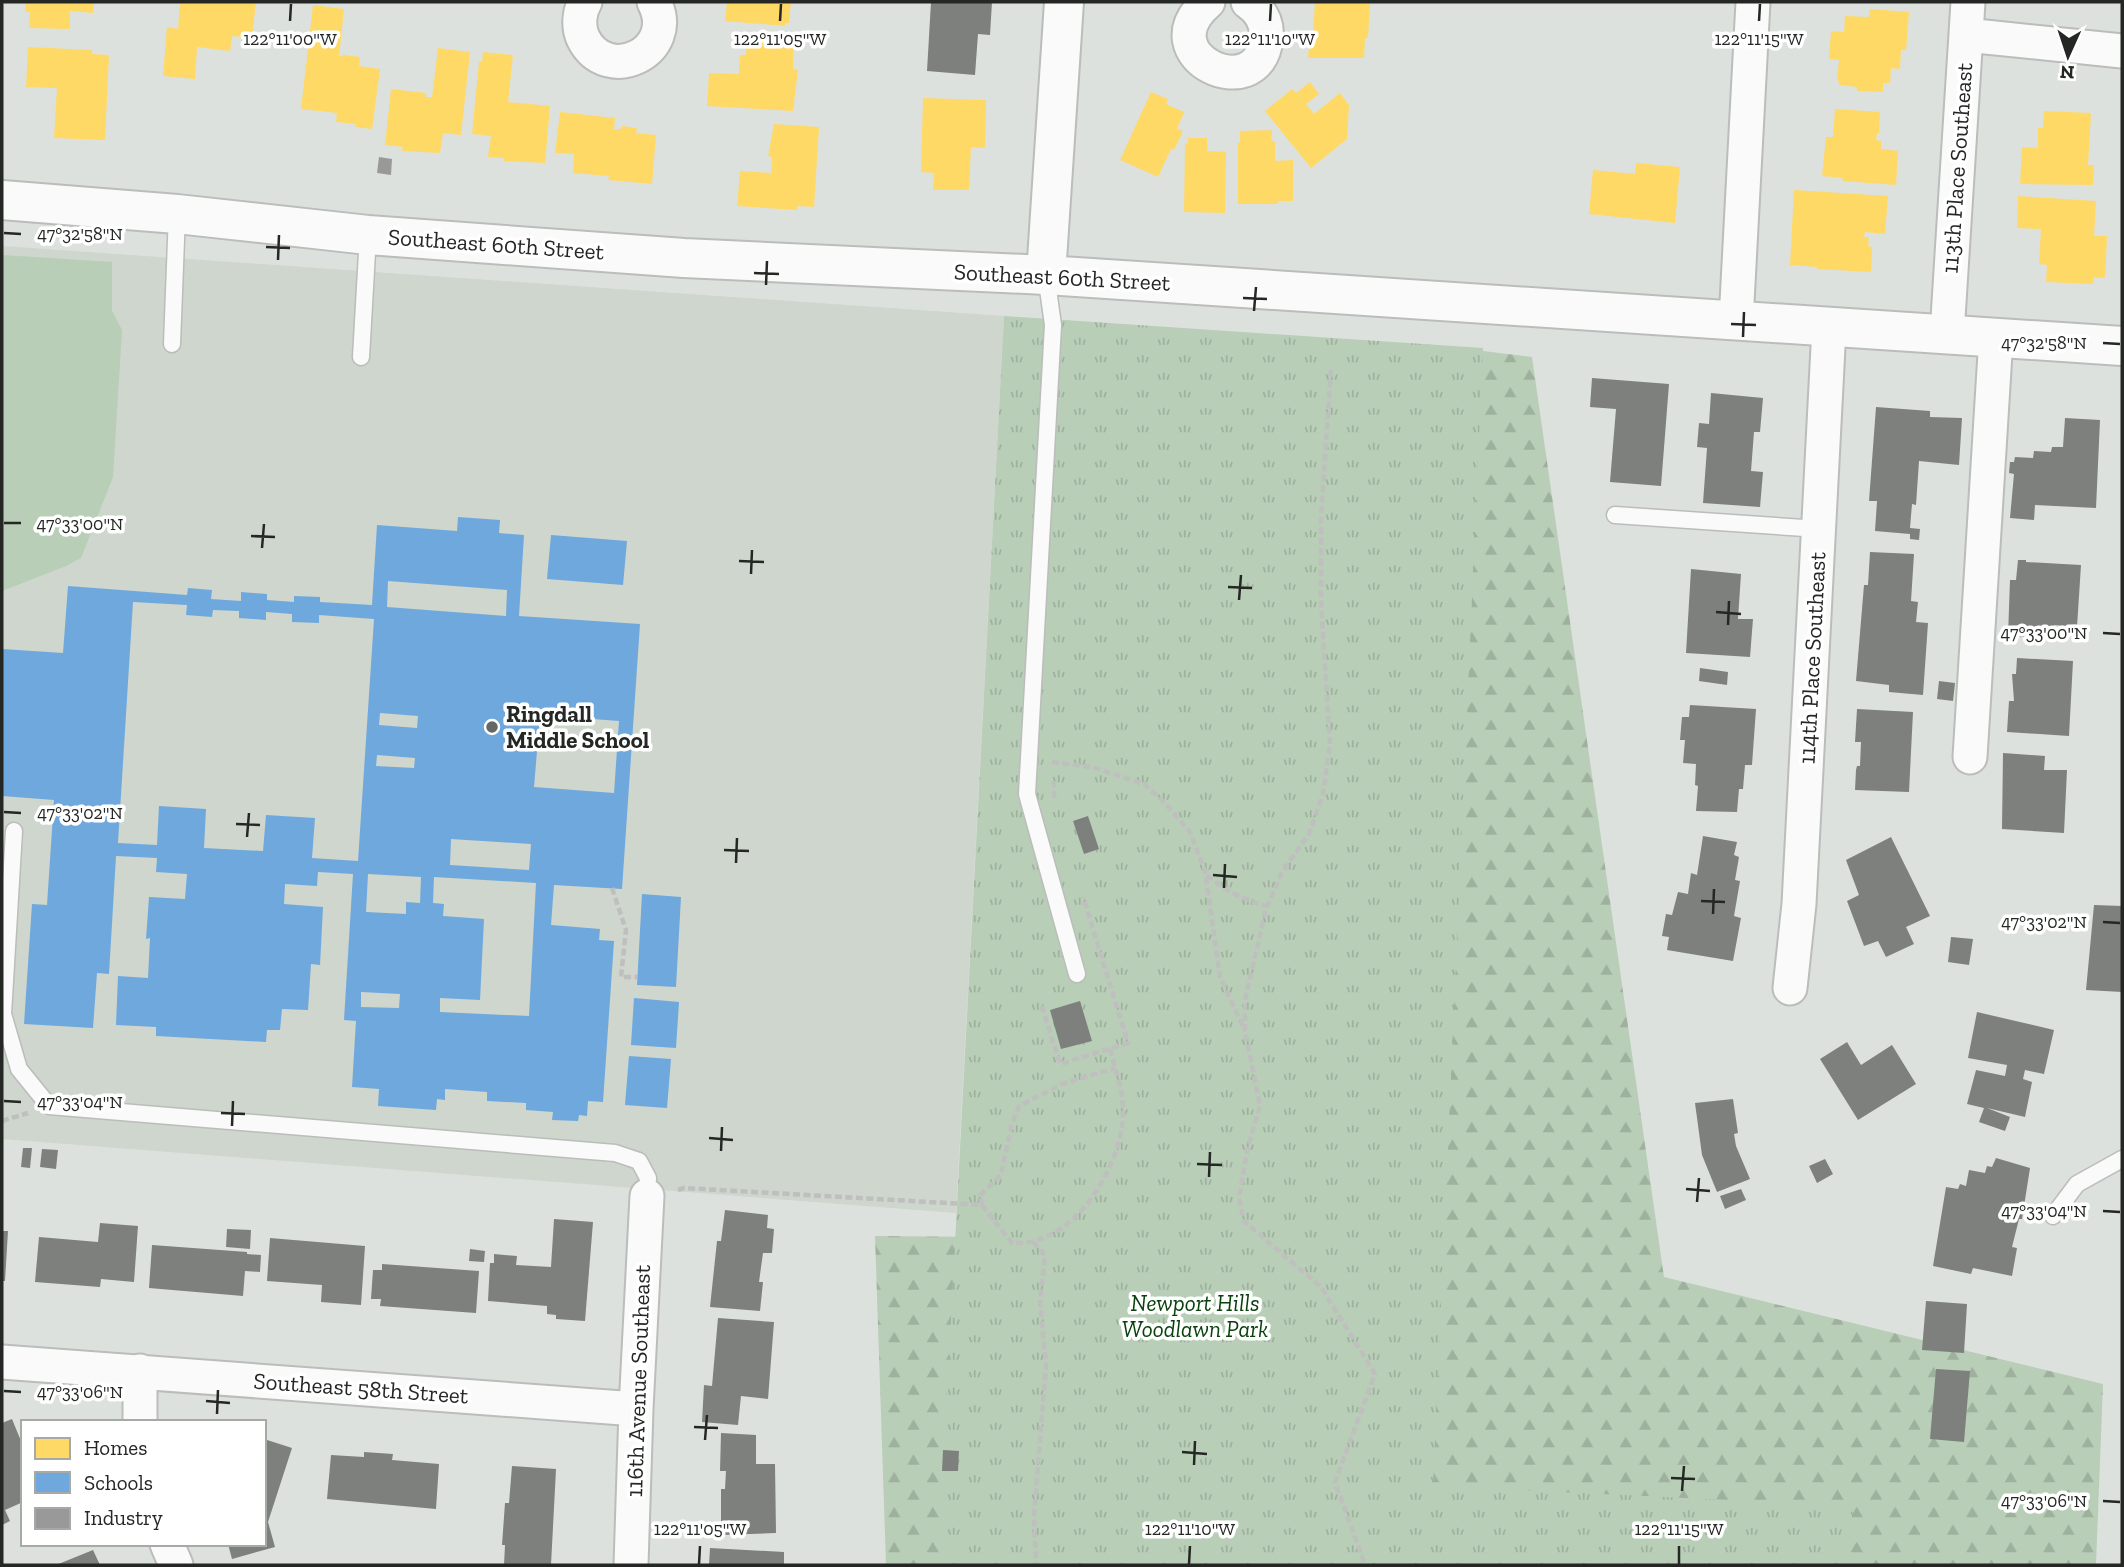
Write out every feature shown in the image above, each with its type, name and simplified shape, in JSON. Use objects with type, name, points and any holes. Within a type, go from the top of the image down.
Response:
[{"type":"street","points":[[579,4],[581,35],[588,47],[598,56],[612,61],[626,61],[639,57],[658,37],[660,23],[654,2]]},
{"type":"street","points":[[1046,275],[1065,2]]},
{"type":"street","points":[[1208,2],[1193,19],[1191,42],[1195,54],[1203,63],[1226,73],[1251,65],[1260,56],[1266,43],[1267,30],[1263,17],[1248,2]]},
{"type":"street","points":[[1736,321],[1753,2]]},
{"type":"street","name":"113th Place Southeast","points":[[1947,334],[1968,2]]},
{"type":"street","points":[[1966,35],[2122,51]]},
{"type":"street","name":"Southeast 60th Street","points":[[2,200],[177,214],[368,235],[684,258],[1046,275],[2122,346]]},
{"type":"street","name":"114th Place Southeast","points":[[1790,988],[1799,904],[1829,328]]},
{"type":"street","points":[[1970,757],[1996,337]]},
{"type":"street","name":"116th Avenue Southeast","points":[[631,1565],[646,1201]]},
{"type":"street","name":"Southeast 58th Street","points":[[2,1362],[636,1409]]},
{"type":"street","points":[[140,1371],[140,1420]]},
{"type":"street","points":[[168,1546],[176,1565]]},
{"type":"lane","points":[[172,344],[177,214]]},
{"type":"lane","points":[[360,357],[368,235]]},
{"type":"lane","points":[[1046,275],[1053,326],[1027,794],[1077,974]]},
{"type":"lane","points":[[1615,515],[1819,529]]},
{"type":"lane","points":[[14,831],[3,1014],[19,1069],[49,1106],[615,1153],[639,1161],[648,1178],[646,1201]]},
{"type":"lane","points":[[2053,1216],[2077,1184],[2122,1159]]},
{"type":"path","points":[[1331,370],[1321,516],[1321,602],[1330,744],[1322,794],[1310,834],[1282,872],[1268,906],[1245,1000],[1245,1031],[1260,1106],[1248,1146],[1239,1198],[1244,1221],[1321,1287],[1375,1374],[1335,1482],[1366,1565]]},
{"type":"path","points":[[1028,761],[1092,767],[1144,784],[1190,832],[1205,874],[1220,977],[1245,1031]]},
{"type":"path","points":[[1205,874],[1252,903],[1268,906]]},
{"type":"path","points":[[612,888],[626,930],[621,977],[637,977]]},
{"type":"path","points":[[1110,1049],[1115,1068],[1123,1117],[1117,1146],[1102,1180],[1083,1209],[1057,1231],[1033,1242],[1012,1243],[982,1205],[980,1195],[1001,1175],[1011,1128],[1019,1106],[1062,1084],[1115,1068]]},
{"type":"path","points":[[646,1201],[684,1188],[982,1205]]},
{"type":"path","points":[[1033,1242],[1045,1255],[1040,1302],[1046,1365],[1034,1516],[1036,1565]]},
{"type":"shaded area","name":"Ringdall Middle School","points":[[2,246],[1004,316],[956,1213],[2,1139]]},
{"type":"green space","points":[[2,255],[112,262],[112,311],[122,330],[113,477],[81,558],[2,591]]},
{"type":"green space","name":"Newport Hills Woodlawn Park","points":[[1004,316],[1483,348],[1433,1486],[1853,1506],[1849,1565],[938,1565]]},
{"type":"green space","points":[[1426,344],[1532,357],[1664,1277],[2103,1384],[2096,1565],[886,1565],[875,1236],[1296,1240]]},
{"type":"building: Homes","points":[[26,2],[94,2],[93,13],[70,11],[70,29],[29,28],[30,12],[25,12]]},
{"type":"building: Homes","points":[[180,2],[256,2],[252,38],[232,36],[230,51],[197,47],[195,79],[163,76],[167,27],[178,29]]},
{"type":"building: Homes","points":[[727,2],[791,2],[789,23],[785,23],[785,26],[725,21]]},
{"type":"building: Homes","points":[[1315,2],[1370,3],[1364,58],[1308,58]]},
{"type":"building: Homes","points":[[313,5],[344,9],[339,57],[360,57],[359,66],[380,69],[372,129],[336,122],[337,113],[301,109]]},
{"type":"building: Homes","points":[[1870,9],[1909,12],[1906,50],[1901,50],[1900,69],[1891,68],[1890,83],[1883,83],[1883,92],[1857,91],[1857,87],[1839,85],[1839,60],[1829,59],[1831,31],[1844,32],[1845,16],[1869,17]]},
{"type":"building: Homes","points":[[747,36],[794,38],[793,69],[798,70],[793,111],[707,106],[709,73],[739,74],[740,55],[746,55]]},
{"type":"building: Homes","points":[[28,47],[92,50],[92,54],[109,55],[105,140],[54,138],[57,88],[26,87]]},
{"type":"building: Homes","points":[[438,48],[470,52],[461,135],[443,133],[440,153],[402,151],[403,147],[385,145],[391,89],[426,93],[426,97],[432,97]]},
{"type":"building: Homes","points":[[483,52],[513,55],[508,102],[550,106],[545,163],[503,161],[504,158],[488,157],[491,136],[472,134],[479,62],[482,62]]},
{"type":"building: Homes","points":[[1310,82],[1319,94],[1306,104],[1314,114],[1340,93],[1349,105],[1347,139],[1311,168],[1265,111],[1292,89],[1296,93]]},
{"type":"building: Homes","points":[[1151,92],[1168,99],[1166,104],[1184,112],[1177,129],[1183,131],[1158,177],[1120,160]]},
{"type":"building: Homes","points":[[923,98],[986,100],[985,148],[971,147],[969,190],[933,190],[934,173],[921,172]]},
{"type":"building: Homes","points":[[1835,109],[1880,112],[1876,140],[1881,141],[1881,149],[1898,151],[1896,185],[1843,181],[1842,178],[1822,176],[1826,137],[1833,137]]},
{"type":"building: Homes","points":[[2044,111],[2091,113],[2088,165],[2094,165],[2093,185],[2020,184],[2022,147],[2038,148],[2038,128],[2043,128]]},
{"type":"building: Homes","points":[[560,112],[615,118],[614,129],[621,129],[622,126],[637,128],[636,133],[656,135],[652,184],[608,180],[609,176],[573,173],[574,154],[555,153]]},
{"type":"building: Homes","points":[[774,124],[819,127],[814,207],[797,206],[797,210],[737,206],[740,171],[771,173],[772,157],[768,156]]},
{"type":"building: Homes","points":[[1272,130],[1275,161],[1293,160],[1293,201],[1278,201],[1278,204],[1238,204],[1240,131]]},
{"type":"building: Homes","points":[[1188,138],[1207,138],[1207,151],[1226,152],[1225,213],[1184,212],[1185,144],[1188,143]]},
{"type":"building: Homes","points":[[1636,163],[1680,167],[1675,223],[1589,214],[1593,170],[1635,174]]},
{"type":"building: Homes","points":[[1794,190],[1888,196],[1885,234],[1865,232],[1864,237],[1869,237],[1868,246],[1872,247],[1871,272],[1790,265]]},
{"type":"building: Homes","points":[[2018,196],[2096,201],[2094,236],[2107,236],[2105,278],[2093,277],[2093,284],[2046,282],[2047,265],[2039,264],[2041,229],[2017,228]]},
{"type":"building: Schools","points":[[458,517],[500,520],[499,533],[524,535],[519,616],[640,624],[622,889],[554,885],[551,925],[600,929],[599,940],[614,941],[603,1102],[588,1101],[587,1116],[579,1115],[578,1121],[552,1120],[553,1112],[526,1110],[526,1103],[487,1101],[487,1092],[445,1089],[445,1100],[437,1099],[436,1110],[378,1106],[379,1089],[352,1087],[356,1021],[344,1020],[353,874],[318,872],[317,886],[285,884],[284,904],[323,907],[320,965],[311,964],[308,1010],[282,1009],[280,1030],[267,1030],[266,1042],[156,1036],[156,1027],[116,1025],[118,976],[148,978],[150,938],[146,939],[149,897],[185,899],[187,874],[156,872],[157,858],[116,856],[109,974],[97,973],[93,1028],[24,1024],[32,904],[47,905],[54,800],[2,796],[2,649],[63,653],[68,586],[187,595],[188,588],[212,590],[211,599],[241,601],[241,592],[267,594],[267,600],[294,602],[294,596],[320,597],[320,602],[372,605],[377,525],[457,531]],"holes":[[[388,581],[507,590],[506,616],[387,607]],[[133,602],[187,605],[186,615],[212,617],[213,610],[239,611],[239,618],[266,620],[266,612],[292,614],[292,622],[319,623],[319,615],[374,619],[358,861],[312,858],[315,818],[266,815],[263,851],[204,848],[206,809],[159,806],[157,845],[118,843]],[[380,713],[418,716],[417,728],[379,725]],[[540,715],[619,721],[614,793],[534,787]],[[377,755],[415,758],[414,768],[376,766]],[[451,839],[531,844],[529,870],[450,865]],[[368,874],[421,877],[420,903],[406,902],[406,914],[366,912]],[[434,877],[536,883],[529,1016],[440,1012],[440,998],[480,1000],[484,919],[443,916],[444,904],[433,903]],[[361,992],[400,994],[399,1008],[361,1007]]]},
{"type":"building: Schools","points":[[551,535],[627,541],[623,585],[547,579]]},
{"type":"building: Schools","points":[[642,894],[681,897],[676,987],[637,985]]},
{"type":"building: Schools","points":[[634,998],[679,1002],[676,1048],[631,1045]]},
{"type":"building: Schools","points":[[629,1056],[671,1059],[667,1108],[625,1105]]},
{"type":"building: Industry","points":[[379,157],[392,159],[391,175],[377,173]]},
{"type":"building: Other","points":[[931,2],[992,2],[990,35],[978,34],[975,75],[927,71]]},
{"type":"building: Other","points":[[1592,378],[1669,384],[1661,486],[1610,482],[1616,409],[1590,407]]},
{"type":"building: Other","points":[[1711,393],[1763,398],[1760,432],[1754,432],[1751,471],[1763,472],[1760,507],[1703,503],[1707,448],[1697,447],[1699,423],[1709,424]]},
{"type":"building: Other","points":[[1876,407],[1930,411],[1930,417],[1962,418],[1959,465],[1919,461],[1916,505],[1912,504],[1910,528],[1920,529],[1919,540],[1910,539],[1910,534],[1875,531],[1877,501],[1869,501]]},
{"type":"building: Other","points":[[2065,418],[2100,420],[2096,508],[2035,505],[2034,520],[2010,518],[2014,474],[2009,473],[2010,462],[2014,462],[2015,457],[2033,458],[2034,451],[2051,452],[2052,447],[2063,447]]},
{"type":"building: Other","points":[[1870,552],[1914,554],[1911,601],[1918,602],[1916,622],[1928,623],[1923,695],[1889,692],[1889,685],[1856,681],[1864,585],[1868,585]]},
{"type":"building: Other","points":[[2018,560],[2081,565],[2077,627],[2054,625],[2052,638],[2008,636],[2010,580],[2016,580]]},
{"type":"building: Other","points":[[1691,569],[1741,574],[1738,619],[1753,619],[1750,657],[1686,653]]},
{"type":"building: Other","points":[[2017,658],[2073,661],[2069,736],[2007,732],[2009,701],[2014,701],[2012,674],[2016,674]]},
{"type":"building: Other","points":[[1700,668],[1728,672],[1727,685],[1699,681]]},
{"type":"building: Other","points":[[1939,681],[1955,683],[1953,701],[1937,699]]},
{"type":"building: Other","points":[[1690,705],[1756,709],[1752,765],[1745,765],[1737,812],[1696,811],[1696,764],[1683,763],[1685,740],[1680,740],[1682,717],[1689,717]]},
{"type":"building: Other","points":[[1857,709],[1913,712],[1909,792],[1855,790],[1861,742],[1855,742]]},
{"type":"building: Other","points":[[2003,753],[2045,756],[2044,770],[2067,770],[2064,833],[2002,829]]},
{"type":"building: Other","points":[[1088,816],[1099,849],[1084,854],[1073,821]]},
{"type":"building: Other","points":[[1703,836],[1737,842],[1734,855],[1739,857],[1735,880],[1740,881],[1734,916],[1741,918],[1733,961],[1667,950],[1669,937],[1662,936],[1666,914],[1672,915],[1678,892],[1688,894],[1691,873],[1697,875]]},
{"type":"building: Other","points":[[1891,837],[1930,916],[1906,927],[1914,944],[1886,957],[1878,941],[1864,946],[1847,901],[1859,895],[1846,860]]},
{"type":"building: Other","points":[[2094,905],[2122,906],[2122,992],[2086,990]]},
{"type":"building: Other","points":[[1951,937],[1973,939],[1969,965],[1948,962]]},
{"type":"building: Other","points":[[1080,1001],[1092,1041],[1061,1049],[1050,1010]]},
{"type":"building: Other","points":[[1977,1012],[2054,1030],[2044,1074],[2025,1070],[2023,1079],[2032,1082],[2025,1117],[1987,1108],[2010,1117],[2005,1131],[1979,1122],[1984,1108],[1967,1104],[1976,1070],[2005,1076],[2007,1065],[1968,1058]]},
{"type":"building: Other","points":[[1847,1042],[1861,1065],[1892,1045],[1916,1084],[1858,1120],[1820,1059]]},
{"type":"building: Other","points":[[1733,1099],[1738,1133],[1734,1134],[1736,1146],[1750,1179],[1717,1192],[1702,1155],[1695,1103]]},
{"type":"building: Other","points":[[23,1148],[32,1148],[30,1168],[21,1167]]},
{"type":"building: Other","points":[[42,1149],[58,1150],[56,1169],[40,1167]]},
{"type":"building: Other","points":[[1996,1158],[2030,1168],[2022,1219],[2019,1219],[2012,1247],[2017,1248],[2012,1276],[1973,1268],[1971,1274],[1933,1266],[1946,1187],[1958,1189],[1960,1184],[1966,1186],[1969,1170],[1985,1173],[1987,1166],[1992,1167]]},
{"type":"building: Other","points":[[1825,1159],[1833,1174],[1817,1183],[1809,1166]]},
{"type":"building: Other","points":[[1741,1189],[1746,1200],[1725,1209],[1720,1196]]},
{"type":"building: Other","points":[[725,1210],[768,1215],[767,1228],[774,1229],[772,1253],[763,1253],[759,1282],[763,1282],[760,1311],[710,1307],[717,1241],[721,1241]]},
{"type":"building: Other","points":[[554,1219],[593,1222],[585,1321],[556,1319],[556,1315],[547,1314],[547,1306],[488,1301],[490,1263],[494,1263],[494,1254],[517,1256],[516,1265],[551,1267]]},
{"type":"building: Other","points":[[100,1223],[138,1226],[134,1282],[101,1279],[100,1287],[35,1282],[39,1237],[98,1242]]},
{"type":"building: Other","points":[[227,1229],[251,1230],[250,1249],[226,1247]]},
{"type":"building: Other","points":[[2,1231],[8,1231],[5,1281],[2,1281]]},
{"type":"building: Other","points":[[270,1238],[365,1246],[361,1305],[321,1302],[322,1285],[267,1281]]},
{"type":"building: Other","points":[[152,1245],[261,1255],[260,1272],[245,1271],[243,1296],[149,1288]]},
{"type":"building: Other","points":[[470,1249],[485,1251],[484,1262],[469,1261]]},
{"type":"building: Other","points":[[382,1264],[479,1271],[476,1313],[380,1306],[381,1299],[371,1299],[373,1270],[382,1270]]},
{"type":"building: Other","points":[[1926,1301],[1967,1304],[1964,1353],[1922,1350]]},
{"type":"building: Other","points":[[718,1318],[774,1322],[768,1399],[741,1396],[738,1425],[702,1422],[704,1385],[712,1386]]},
{"type":"building: Other","points":[[1936,1369],[1970,1371],[1964,1442],[1930,1439]]},
{"type":"building: Other","points":[[12,1419],[21,1441],[21,1503],[5,1510],[10,1521],[2,1525],[2,1423]]},
{"type":"building: Other","points":[[721,1433],[756,1435],[756,1464],[775,1464],[776,1533],[721,1535],[721,1489],[725,1489],[726,1471],[720,1471]]},
{"type":"building: Other","points":[[266,1440],[292,1448],[268,1522],[275,1547],[232,1559],[229,1546],[266,1546]]},
{"type":"building: Other","points":[[943,1450],[959,1451],[958,1471],[942,1471]]},
{"type":"building: Other","points":[[364,1452],[393,1454],[392,1460],[439,1464],[436,1509],[327,1499],[331,1455],[364,1457]]},
{"type":"building: Other","points":[[512,1466],[556,1469],[551,1565],[504,1565],[505,1545],[502,1545],[505,1503],[509,1503]]},
{"type":"building: Other","points":[[710,1548],[784,1552],[784,1565],[709,1565]]},
{"type":"building: Other","points":[[93,1550],[100,1565],[56,1565]]},
{"type":"place","name":"Ringdall Middle School","points":[[492,727]]}]
